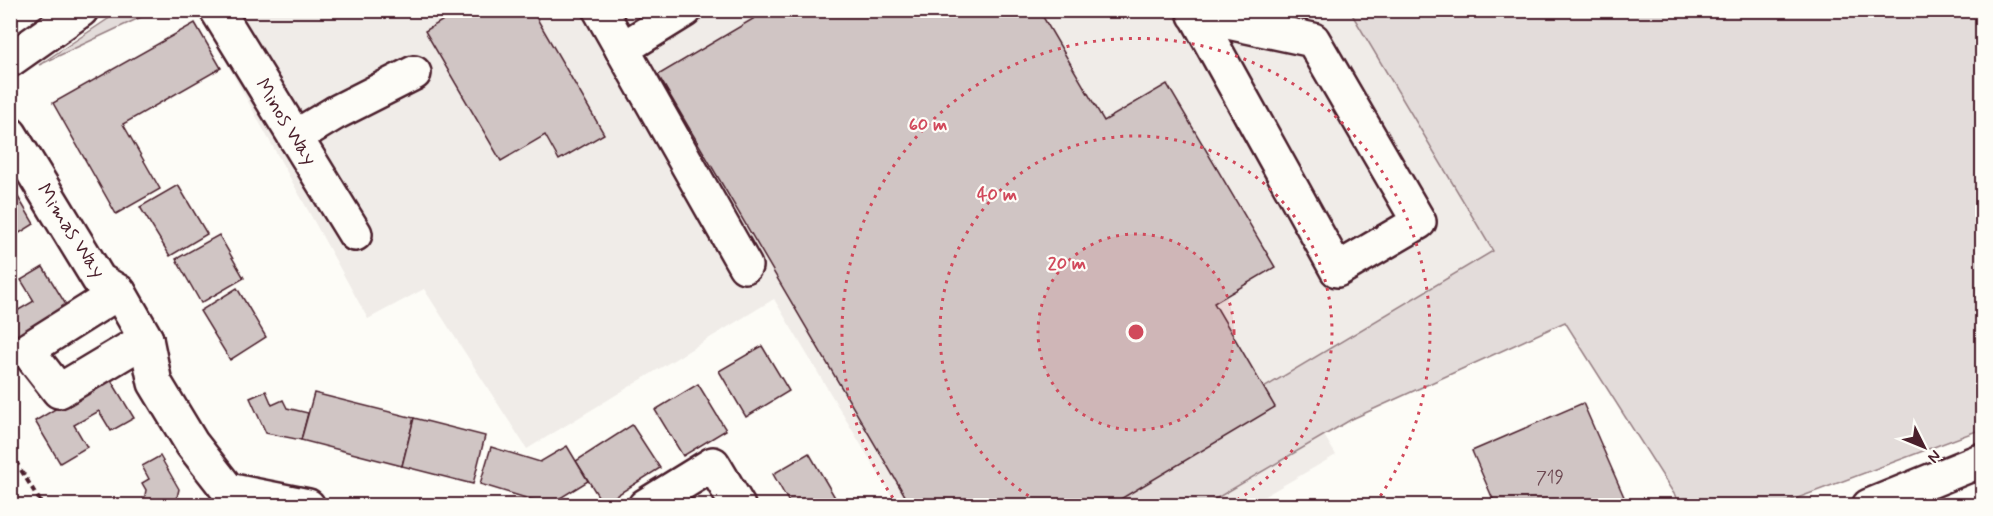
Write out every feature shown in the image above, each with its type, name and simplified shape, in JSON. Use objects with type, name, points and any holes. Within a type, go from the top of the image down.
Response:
[{"type":"street","points":[[13,54],[81,10]]},
{"type":"street","name":"Minos Way","points":[[217,10],[355,234]]},
{"type":"street","points":[[600,10],[745,266]]},
{"type":"street","points":[[622,49],[685,10]]},
{"type":"street","points":[[1194,13],[1313,40],[1419,222],[1337,270],[1194,13]]},
{"type":"street","points":[[295,137],[335,113],[414,73]]},
{"type":"street","name":"Mimas Way","points":[[10,134],[99,280],[119,292],[146,339],[155,383],[226,498],[308,506]]},
{"type":"street","name":"Mimas Way","points":[[119,292],[27,350],[59,391],[146,339]]},
{"type":"street","points":[[1869,506],[1983,460]]},
{"type":"street","points":[[645,506],[713,464],[738,506]]},
{"type":"path","points":[[10,452],[43,506]]},
{"type":"shaded area","points":[[120,11],[154,11],[39,65]]},
{"type":"shaded area","points":[[198,11],[1350,11],[1494,251],[1287,374],[1336,455],[1249,505],[897,505],[774,299],[527,449],[424,289],[368,319]]},
{"type":"shaded area","points":[[1350,11],[1982,11],[1982,429],[1779,505],[1681,505],[1565,322],[1352,419],[1205,505],[1066,506],[1493,251]]},
{"type":"building","points":[[460,10],[532,10],[604,134],[559,160],[545,135],[501,161],[425,31]]},
{"type":"building","points":[[768,10],[1039,10],[1104,121],[1167,84],[1275,267],[1214,303],[1275,407],[1109,506],[911,506],[658,75]]},
{"type":"building","points":[[195,23],[221,68],[123,124],[160,189],[116,214],[53,103]]},
{"type":"building","points":[[178,185],[207,234],[170,256],[140,207]]},
{"type":"building","points":[[15,192],[34,224],[10,239],[10,194]]},
{"type":"building","points":[[219,235],[244,278],[201,303],[176,259]]},
{"type":"building","points":[[43,267],[68,308],[10,343],[10,315],[34,301],[21,280]]},
{"type":"building","points":[[237,288],[266,337],[230,360],[200,311]]},
{"type":"building","points":[[762,346],[789,391],[746,417],[719,371]]},
{"type":"building","points":[[109,377],[134,418],[111,431],[99,411],[74,425],[87,447],[60,463],[35,421]]},
{"type":"building","points":[[698,384],[726,430],[683,456],[655,410]]},
{"type":"building","points":[[266,391],[272,405],[283,400],[287,408],[308,413],[301,440],[266,433],[250,398]]},
{"type":"building","points":[[314,393],[414,418],[402,466],[301,440]]},
{"type":"building","points":[[1583,403],[1628,506],[1496,506],[1472,451]]},
{"type":"building","points":[[414,418],[485,436],[473,484],[402,466]]},
{"type":"building","points":[[632,425],[660,468],[603,504],[576,461]]},
{"type":"building","points":[[567,446],[588,481],[549,505],[480,484],[491,447],[540,462]]},
{"type":"building","points":[[809,453],[840,506],[791,506],[773,474]]},
{"type":"building","points":[[160,456],[179,489],[175,506],[143,506],[146,490],[142,483],[149,479],[142,466]]}]
